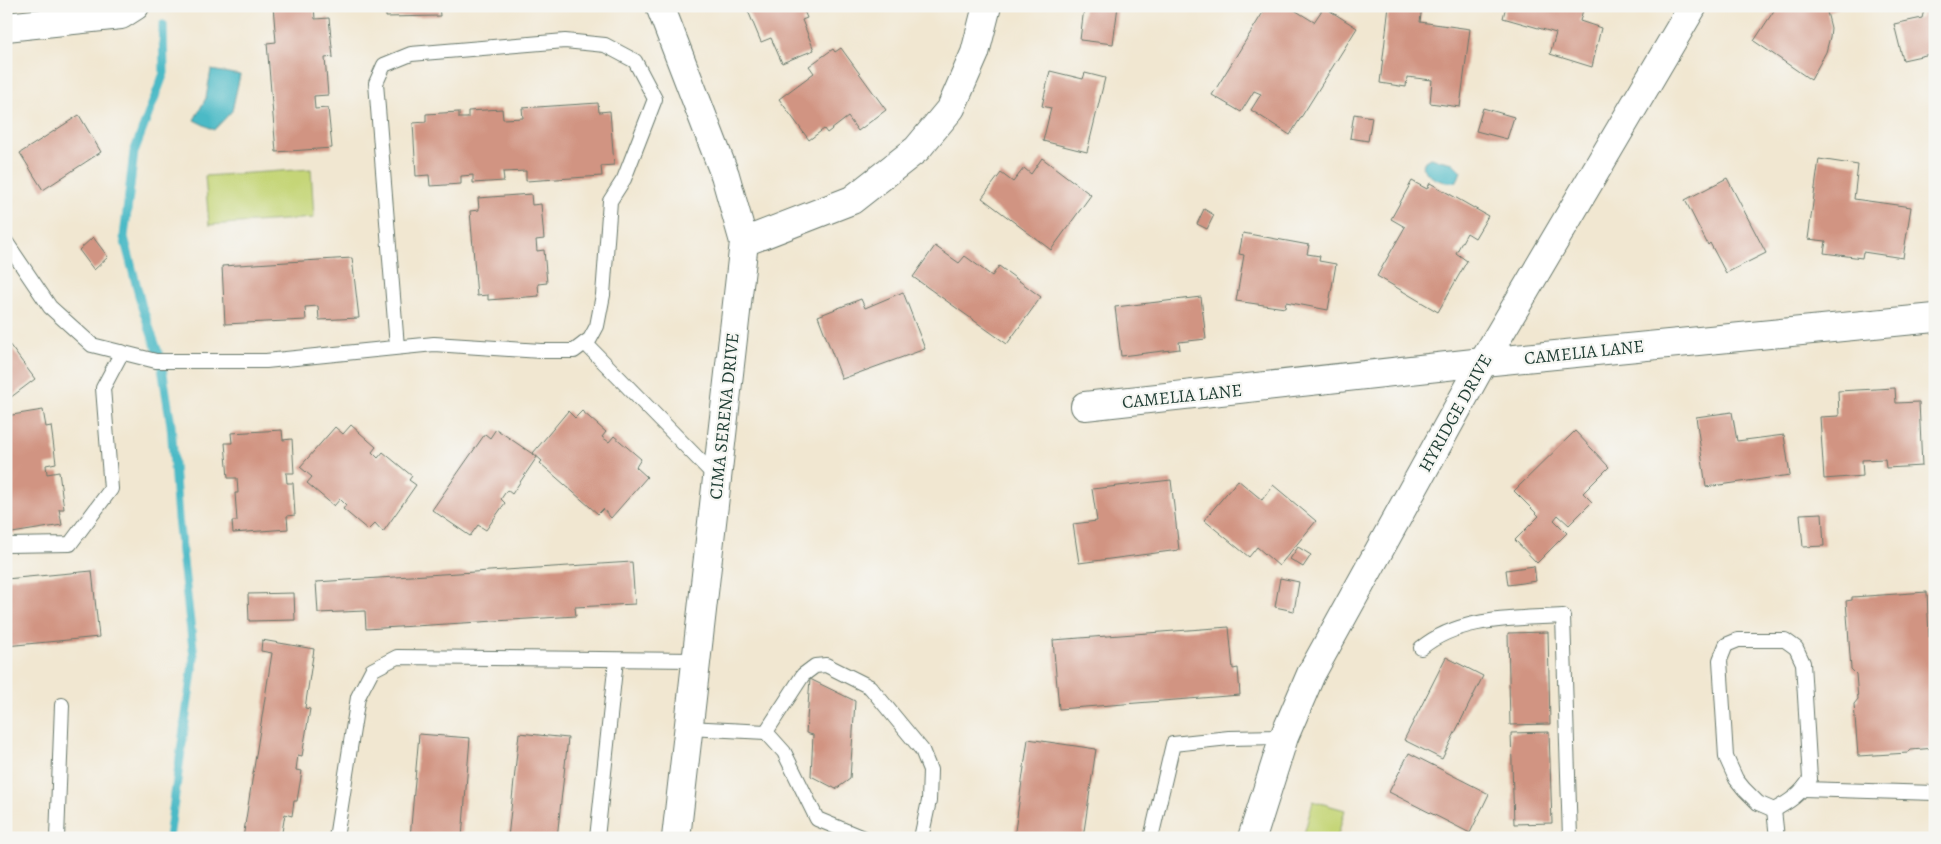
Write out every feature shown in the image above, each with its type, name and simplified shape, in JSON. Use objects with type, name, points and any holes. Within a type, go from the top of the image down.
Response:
[{"type":"street","points":[[7,27],[121,15],[135,6]]},
{"type":"street","name":"CIMA SERENA DRIVE","points":[[660,6],[725,175],[744,242],[676,838]]},
{"type":"street","points":[[744,242],[852,200],[917,149],[951,108],[975,53],[987,6]]},
{"type":"street","name":"HYRIDGE DRIVE","points":[[1252,838],[1284,737],[1311,674],[1483,362],[1693,6]]},
{"type":"street","name":"CAMELIA LANE","points":[[1085,406],[1483,362],[1935,318]]},
{"type":"lane","points":[[6,242],[50,307],[92,345],[156,361],[266,361],[434,344],[541,351],[574,351],[590,339],[597,326],[603,295],[610,201],[624,179],[655,99],[635,61],[605,45],[565,41],[411,54],[384,65],[376,83],[397,347]]},
{"type":"lane","points":[[585,343],[717,478]]},
{"type":"lane","points":[[6,545],[70,544],[111,489],[103,388],[122,352]]},
{"type":"lane","points":[[1421,648],[1433,638],[1478,622],[1563,616],[1570,838]]},
{"type":"lane","points":[[1738,640],[1785,640],[1796,648],[1802,663],[1810,779],[1803,790],[1788,803],[1774,810],[1758,803],[1744,789],[1736,779],[1726,757],[1720,660],[1726,645],[1738,640]]},
{"type":"lane","points":[[336,838],[358,697],[372,670],[397,657],[696,660]]},
{"type":"lane","points":[[597,838],[616,660]]},
{"type":"lane","points":[[766,732],[803,676],[815,666],[826,666],[870,687],[922,750],[930,770],[929,801],[920,838]]},
{"type":"lane","points":[[57,838],[62,705]]},
{"type":"lane","points":[[688,728],[766,732],[784,752],[817,819],[863,838]]},
{"type":"lane","points":[[1151,838],[1173,744],[1229,738],[1284,737]]},
{"type":"lane","points":[[1803,790],[1935,793]]},
{"type":"lane","points":[[1774,810],[1777,838]]},
{"type":"green space","points":[[311,169],[314,218],[209,225],[205,176]]},
{"type":"green space","points":[[1313,801],[1345,810],[1337,838],[1303,838]]},
{"type":"water","points":[[211,70],[240,75],[232,111],[214,130],[194,120],[206,98]]},
{"type":"water","points":[[1430,158],[1453,163],[1461,171],[1457,182],[1442,181],[1429,175],[1422,167],[1425,161]]},
{"type":"building","points":[[273,6],[314,6],[315,19],[329,18],[333,57],[325,58],[328,95],[314,96],[315,109],[328,108],[332,148],[276,152],[267,43],[276,42]]},
{"type":"building","points":[[386,6],[439,6],[440,16],[386,17]]},
{"type":"building","points":[[746,6],[802,6],[807,18],[802,20],[814,50],[782,63],[771,38],[761,42]]},
{"type":"building","points":[[1078,6],[1118,6],[1113,44],[1080,40],[1084,8]]},
{"type":"building","points":[[1267,6],[1288,6],[1314,22],[1324,7],[1357,28],[1290,135],[1251,110],[1261,94],[1254,91],[1241,112],[1212,95]]},
{"type":"building","points":[[1389,6],[1422,6],[1420,22],[1470,29],[1460,107],[1430,103],[1432,80],[1407,77],[1406,87],[1380,83]]},
{"type":"building","points":[[1506,6],[1584,6],[1580,21],[1601,28],[1592,67],[1550,54],[1556,33],[1503,18]]},
{"type":"building","points":[[1777,6],[1843,6],[1827,12],[1831,28],[1830,37],[1826,52],[1811,80],[1754,41]]},
{"type":"building","points":[[1925,6],[1935,6],[1931,19],[1935,40],[1935,53],[1903,60],[1894,24],[1922,18]]},
{"type":"building","points":[[841,48],[886,110],[858,131],[848,117],[827,133],[824,129],[809,140],[779,99],[814,73],[809,66],[833,49],[835,52]]},
{"type":"building","points":[[1050,71],[1083,79],[1085,73],[1105,78],[1087,152],[1043,141],[1051,108],[1042,106]]},
{"type":"building","points":[[598,103],[599,112],[610,111],[614,165],[601,166],[602,176],[526,181],[526,171],[503,172],[504,181],[473,183],[473,175],[461,176],[461,184],[430,186],[429,175],[416,176],[413,123],[426,122],[426,114],[459,112],[459,118],[468,118],[468,111],[502,109],[503,119],[523,118],[522,108]]},
{"type":"building","points":[[1483,108],[1514,117],[1507,139],[1476,131]]},
{"type":"building","points":[[1354,114],[1372,117],[1368,141],[1350,138]]},
{"type":"building","points":[[79,115],[101,152],[43,190],[20,153]]},
{"type":"building","points":[[1042,158],[1091,195],[1051,250],[982,198],[1001,173],[1013,182],[1024,168],[1031,174]]},
{"type":"building","points":[[1819,159],[1858,165],[1854,199],[1911,207],[1903,258],[1863,252],[1862,258],[1824,253],[1826,241],[1808,239]]},
{"type":"building","points":[[1727,178],[1766,253],[1726,273],[1710,243],[1708,245],[1685,200]]},
{"type":"building","points":[[1412,181],[1427,189],[1430,183],[1488,216],[1475,238],[1467,233],[1456,253],[1467,261],[1438,312],[1377,276],[1405,227],[1391,219]]},
{"type":"building","points":[[531,194],[532,205],[541,204],[544,239],[536,240],[537,251],[544,250],[547,283],[538,284],[539,296],[488,300],[488,295],[477,296],[470,211],[479,210],[478,198]]},
{"type":"building","points":[[1204,209],[1214,215],[1207,229],[1197,224]]},
{"type":"building","points":[[1243,233],[1309,245],[1307,254],[1320,256],[1319,261],[1336,264],[1328,310],[1286,302],[1285,308],[1236,301],[1244,255],[1239,254]]},
{"type":"building","points":[[93,237],[108,257],[94,270],[79,250]]},
{"type":"building","points":[[935,246],[959,263],[965,256],[992,276],[999,266],[1041,297],[1007,344],[913,277]]},
{"type":"building","points":[[352,258],[359,318],[319,320],[318,306],[305,307],[306,320],[225,324],[222,266]]},
{"type":"building","points":[[903,292],[925,349],[842,379],[818,316],[861,299],[865,308]]},
{"type":"building","points":[[1201,297],[1206,339],[1179,342],[1180,349],[1121,356],[1115,307]]},
{"type":"building","points":[[6,340],[35,379],[6,401]]},
{"type":"building","points":[[1895,388],[1896,403],[1919,402],[1922,466],[1886,468],[1885,459],[1862,460],[1863,476],[1824,479],[1820,417],[1839,416],[1838,391]]},
{"type":"building","points":[[43,410],[46,427],[51,426],[56,463],[46,465],[47,474],[59,472],[64,509],[59,509],[62,525],[6,534],[6,416]]},
{"type":"building","points":[[568,411],[575,418],[582,411],[606,432],[602,437],[609,442],[614,436],[641,459],[636,467],[647,477],[611,518],[603,509],[598,514],[540,463],[542,461],[533,453]]},
{"type":"building","points":[[1732,412],[1737,441],[1784,435],[1790,475],[1706,487],[1696,417]]},
{"type":"building","points":[[351,425],[376,447],[372,452],[378,458],[383,452],[412,476],[409,480],[416,485],[383,532],[375,523],[368,530],[343,509],[346,505],[340,499],[334,506],[307,483],[312,477],[300,467],[335,427],[343,434]]},
{"type":"building","points":[[496,429],[537,457],[512,494],[507,490],[501,499],[505,503],[486,530],[478,525],[470,536],[432,510],[485,434],[490,438]]},
{"type":"building","points":[[282,430],[283,440],[292,439],[294,473],[286,473],[287,483],[293,483],[295,515],[287,516],[288,529],[233,533],[232,521],[237,521],[235,493],[238,493],[237,478],[228,478],[225,443],[232,443],[231,433]]},
{"type":"building","points":[[1575,431],[1609,467],[1583,493],[1592,502],[1569,525],[1558,515],[1554,520],[1567,533],[1537,563],[1515,540],[1539,516],[1514,491]]},
{"type":"building","points":[[1171,480],[1179,550],[1079,563],[1073,524],[1097,521],[1092,489]]},
{"type":"building","points":[[1238,480],[1262,500],[1273,485],[1316,521],[1279,566],[1257,547],[1249,557],[1204,520]]},
{"type":"building","points":[[1822,513],[1824,546],[1803,547],[1800,514]]},
{"type":"building","points":[[1298,547],[1311,555],[1303,567],[1290,559]]},
{"type":"building","points":[[632,562],[635,604],[575,607],[576,616],[366,629],[365,611],[318,613],[316,582]]},
{"type":"building","points":[[1534,566],[1536,581],[1508,585],[1506,570]]},
{"type":"building","points":[[92,571],[99,637],[6,646],[6,579]]},
{"type":"building","points":[[1280,578],[1299,582],[1294,611],[1275,607]]},
{"type":"building","points":[[1927,592],[1929,637],[1935,637],[1935,748],[1911,750],[1908,753],[1858,756],[1854,704],[1858,699],[1856,674],[1851,669],[1846,601],[1852,600],[1852,597]]},
{"type":"building","points":[[294,593],[295,620],[249,621],[248,594]]},
{"type":"building","points":[[1229,627],[1233,669],[1238,668],[1240,695],[1059,709],[1053,640]]},
{"type":"building","points":[[1548,632],[1550,724],[1510,725],[1508,633]]},
{"type":"building","points":[[262,640],[314,649],[305,708],[310,709],[302,756],[298,755],[296,770],[302,771],[297,801],[294,801],[292,816],[285,814],[281,838],[243,838],[272,653],[261,651]]},
{"type":"building","points":[[1446,657],[1483,676],[1442,759],[1404,740]]},
{"type":"building","points":[[810,679],[855,701],[850,779],[836,789],[811,776],[813,735],[806,733]]},
{"type":"building","points":[[1549,732],[1552,823],[1514,824],[1511,733]]},
{"type":"building","points":[[519,733],[568,738],[557,838],[508,838]]},
{"type":"building","points":[[419,734],[470,738],[462,838],[410,838]]},
{"type":"building","points":[[1028,739],[1096,749],[1083,838],[1014,838]]},
{"type":"building","points":[[1409,753],[1489,794],[1470,833],[1389,792]]},
{"type":"waterway","points":[[163,25],[164,73],[134,152],[124,237],[142,307],[161,361],[171,425],[178,518],[194,657],[169,838]]}]
